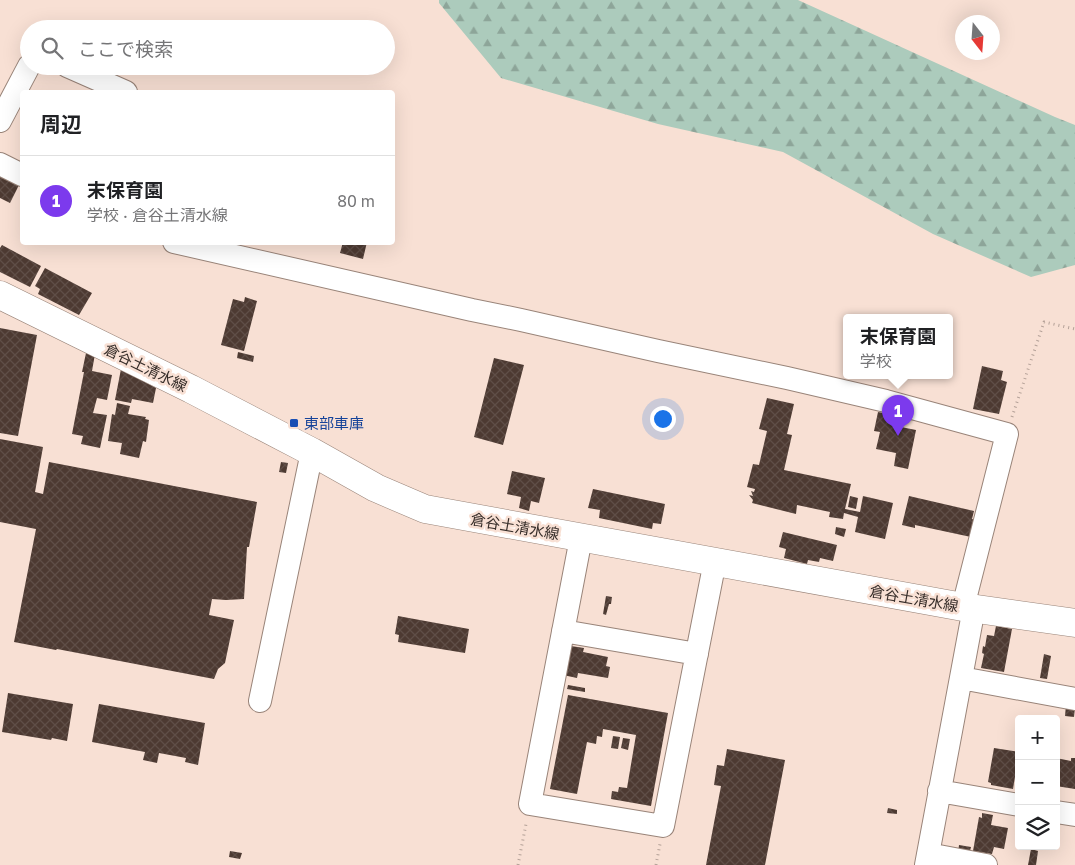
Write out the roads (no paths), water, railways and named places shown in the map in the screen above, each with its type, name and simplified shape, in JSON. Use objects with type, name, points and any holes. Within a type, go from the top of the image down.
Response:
[{"type":"main road","name":"倉谷土清水線","points":[[0,295],[191,389],[312,452],[376,488],[425,509],[969,608],[1075,623]]},
{"type":"street","points":[[0,121],[24,75]]},
{"type":"street","points":[[87,75],[121,90]]},
{"type":"street","points":[[0,164],[20,174]]},
{"type":"street","points":[[187,245],[658,352],[787,378],[886,401],[1007,434],[969,608],[961,678],[927,860],[986,865]]},
{"type":"street","points":[[260,701],[312,452]]},
{"type":"street","points":[[581,538],[530,804],[663,826],[715,561]]},
{"type":"street","points":[[563,631],[697,654]]},
{"type":"street","points":[[961,678],[1075,699]]},
{"type":"street","points":[[939,791],[1015,804]]},
{"type":"street","points":[[1060,813],[1075,815]]},
{"type":"place","name":"東部車庫","points":[[294,423]]},
{"type":"place","name":"末保育園","points":[[898,436]]}]
